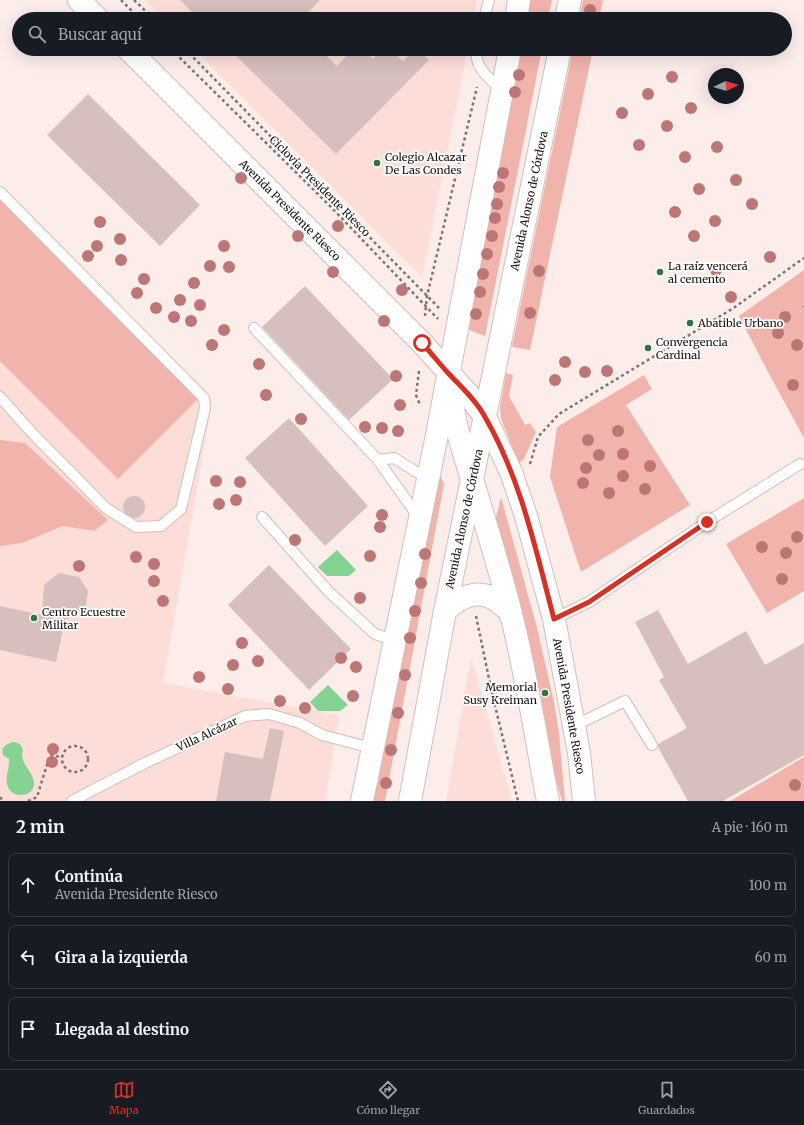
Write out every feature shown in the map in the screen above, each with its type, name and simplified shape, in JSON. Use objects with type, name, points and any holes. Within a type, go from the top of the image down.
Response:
[{"type":"main road","points":[[79,0],[91,12]]},
{"type":"main road","points":[[517,12],[519,0]]},
{"type":"main road","points":[[567,12],[570,0]]},
{"type":"main road","name":"Avenida Presidente Riesco","points":[[135,56],[422,343],[468,394],[485,417],[504,455],[526,516],[554,619],[579,753],[584,801]]},
{"type":"main road","points":[[362,801],[449,373],[509,56]]},
{"type":"main road","name":"Avenida Alonso de Córdova","points":[[410,801],[445,611],[559,56]]},
{"type":"main road","points":[[449,373],[456,427],[511,614],[548,801]]},
{"type":"main road","points":[[445,611],[458,601],[471,595],[483,595],[494,598],[504,605],[511,614]]},
{"type":"lane","points":[[485,12],[488,0]]},
{"type":"lane","points":[[476,56],[481,70],[502,90]]},
{"type":"lane","points":[[0,192],[204,398],[205,408],[181,509],[161,526],[136,527],[106,508],[33,434],[0,397]]},
{"type":"lane","points":[[254,328],[378,460],[420,519]]},
{"type":"lane","points":[[378,460],[394,458],[428,479]]},
{"type":"lane","points":[[554,619],[589,602],[707,522],[800,464]]},
{"type":"lane","points":[[262,517],[330,592],[363,623],[375,634],[395,639]]},
{"type":"lane","points":[[574,726],[625,701],[652,746]]},
{"type":"lane","name":"Villa Alcázar","points":[[72,801],[143,764],[245,716],[269,714],[300,723],[322,735],[372,748]]},
{"type":"path","points":[[121,0],[133,12]]},
{"type":"path","points":[[134,0],[147,12]]},
{"type":"path","name":"Ciclovía Presidente Riesco","points":[[178,56],[331,207],[426,306],[457,332]]},
{"type":"path","points":[[192,56],[394,261],[427,296],[457,332]]},
{"type":"path","points":[[416,394],[427,296],[481,70]]},
{"type":"path","points":[[538,437],[559,414],[732,309],[804,258]]},
{"type":"path","points":[[471,595],[492,693],[518,801]]},
{"type":"path","points":[[74,745],[86,751],[88,760],[85,768],[73,772],[66,769],[63,765],[62,757],[66,749],[74,745]]},
{"type":"path","points":[[28,801],[37,797],[50,755],[62,757]]},
{"type":"path","points":[[0,797],[3,801]]},
{"type":"shaded area","points":[[145,0],[477,0],[475,12],[157,12]]},
{"type":"shaded area","points":[[529,0],[552,0],[549,12],[527,12]]},
{"type":"shaded area","points":[[583,0],[603,0],[600,12],[580,12]]},
{"type":"shaded area","name":"Colegio Alcazar De Las Condes","points":[[201,56],[467,56],[422,277]]},
{"type":"shaded area","points":[[519,56],[541,56],[485,336],[467,329]]},
{"type":"shaded area","points":[[572,56],[592,56],[530,350],[512,347]]},
{"type":"shaded area","points":[[0,186],[212,401],[163,683],[339,715],[325,801],[0,801]]},
{"type":"shaded area","points":[[0,197],[199,398],[118,479],[0,361]]},
{"type":"shaded area","points":[[804,270],[804,438],[739,316]]},
{"type":"shaded area","points":[[506,373],[513,375],[509,396],[525,425],[530,423],[536,432],[524,459],[519,463],[501,419],[500,407]]},
{"type":"shaded area","points":[[644,375],[652,389],[626,405],[690,505],[581,572],[550,477],[557,427]]},
{"type":"shaded area","points":[[0,440],[25,443],[108,520],[94,531],[63,526],[22,543],[0,546]]},
{"type":"shaded area","points":[[440,475],[444,484],[385,801],[366,801]]},
{"type":"shaded area","points":[[501,497],[537,628],[554,702],[559,734],[565,801],[562,801],[548,753],[494,525]]},
{"type":"shaded area","points":[[804,498],[804,591],[767,613],[726,544]]},
{"type":"shaded area","points":[[337,550],[356,570],[349,576],[327,576],[318,567]]},
{"type":"shaded area","points":[[471,657],[512,801],[446,801]]},
{"type":"shaded area","points":[[328,685],[348,705],[340,711],[318,711],[310,702]]},
{"type":"shaded area","points":[[12,742],[18,743],[21,746],[23,750],[23,759],[34,780],[34,785],[30,792],[22,795],[17,795],[10,791],[7,783],[9,759],[3,755],[2,749]]},
{"type":"shaded area","points":[[804,757],[804,801],[730,801]]},
{"type":"building","points":[[180,0],[320,0],[309,12],[192,12]]},
{"type":"building","points":[[236,56],[327,56],[337,66],[346,56],[370,56],[373,59],[376,56],[398,56],[403,61],[408,56],[425,56],[429,60],[336,154]]},
{"type":"building","points":[[88,94],[200,205],[160,246],[47,135]]},
{"type":"building","points":[[305,286],[393,379],[349,420],[262,327]]},
{"type":"building","points":[[289,418],[368,506],[325,546],[245,458]]},
{"type":"building","points":[[134,496],[142,499],[145,507],[142,515],[134,518],[126,515],[123,507],[126,499]]},
{"type":"building","points":[[269,565],[351,649],[309,690],[228,605]]},
{"type":"building","name":"Centro Ecuestre Militar","points":[[59,573],[79,577],[88,591],[85,611],[65,620],[56,662],[0,650],[0,606],[42,615],[44,585]]},
{"type":"building","points":[[658,610],[688,664],[746,631],[765,665],[804,643],[804,755],[723,801],[688,801],[658,747],[658,744],[687,728],[659,680],[664,677],[635,622]]},
{"type":"building","points":[[270,728],[284,731],[270,801],[216,801],[225,752],[263,759]]},
{"type":"place","name":"Colegio Alcazar De Las Condes","points":[[377,163]]},
{"type":"place","name":"La raíz vencerá al cemento","points":[[660,272]]},
{"type":"place","name":"Abatible Urbano","points":[[690,323]]},
{"type":"place","name":"Convergencia Cardinal","points":[[648,348]]},
{"type":"place","name":"Centro Ecuestre Militar","points":[[34,618]]},
{"type":"place","name":"Memorial Susy Kreiman","points":[[545,693]]},
{"type":"route","points":[[422,343],[477,405],[485,417],[504,455],[526,516],[554,619],[589,602],[707,522]]}]
